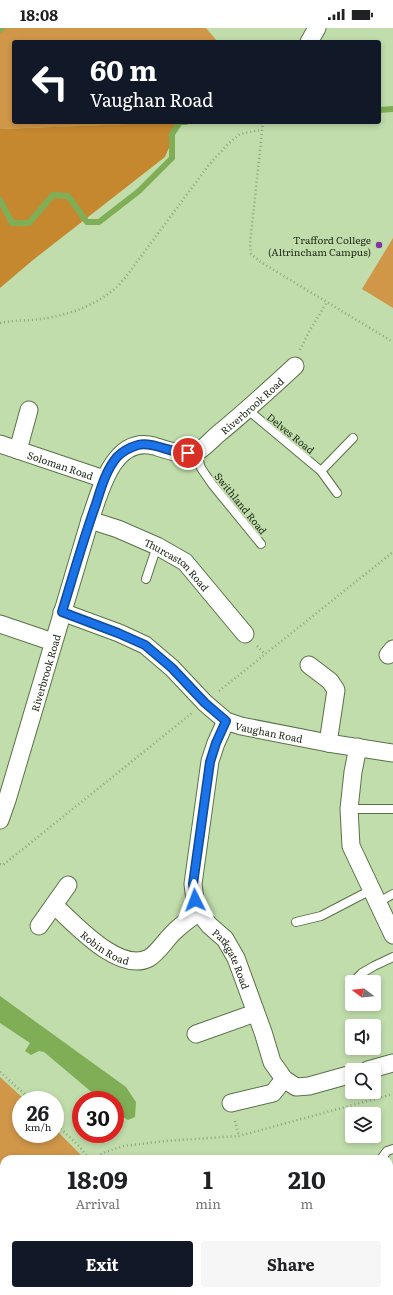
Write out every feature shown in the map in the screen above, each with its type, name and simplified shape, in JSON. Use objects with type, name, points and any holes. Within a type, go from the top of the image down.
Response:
[{"type":"street","points":[[310,40],[317,28]]},
{"type":"street","name":"Riverbrook Road","points":[[0,820],[4,799],[90,520],[104,479],[117,457],[136,445],[145,444],[180,453],[196,452],[248,410],[294,366]]},
{"type":"street","name":"Soloman Road","points":[[18,450],[29,410]]},
{"type":"street","name":"Soloman Road","points":[[0,444],[104,479]]},
{"type":"street","name":"Thurcaston Road","points":[[90,520],[118,529],[157,546],[185,562],[245,634]]},
{"type":"street","name":"Vaughan Road","points":[[62,612],[145,645],[172,668],[205,703],[226,721],[241,726],[328,743],[393,753]]},
{"type":"street","points":[[0,624],[53,642]]},
{"type":"street","points":[[309,665],[330,681],[336,690],[328,743]]},
{"type":"street","name":"Parkgate Road","points":[[226,721],[216,743],[209,769],[193,884],[195,900],[199,912],[209,925],[225,939],[236,958],[272,1062],[284,1079]]},
{"type":"street","points":[[358,747],[349,809],[351,846],[393,935]]},
{"type":"street","points":[[39,926],[68,885]]},
{"type":"street","name":"Robin Road","points":[[54,905],[89,937],[109,952],[122,959],[136,961],[149,958],[175,930],[199,912]]},
{"type":"street","points":[[196,1034],[255,1013]]},
{"type":"street","points":[[381,1066],[393,1063]]},
{"type":"street","points":[[231,1103],[273,1093],[284,1079],[296,1087],[309,1086],[345,1076]]},
{"type":"lane","name":"Delves Road","points":[[248,410],[322,471],[337,493]]},
{"type":"lane","points":[[322,471],[353,438]]},
{"type":"lane","name":"Swithland Road","points":[[196,452],[201,468],[212,484],[261,544]]},
{"type":"lane","points":[[146,579],[157,546]]},
{"type":"lane","points":[[349,809],[393,809]]},
{"type":"lane","points":[[296,922],[321,916],[374,896],[393,894]]},
{"type":"lane","points":[[361,975],[374,966],[393,957]]},
{"type":"lane","points":[[384,1155],[387,1151],[393,1149]]},
{"type":"path","points":[[263,124],[250,244],[252,254],[259,261],[393,342]]},
{"type":"path","points":[[0,323],[13,320],[39,319],[72,312],[85,307],[112,291],[125,278],[208,166],[228,144],[240,134],[262,130]]},
{"type":"path","points":[[294,366],[301,346],[328,302]]},
{"type":"path","points":[[0,864],[3,865],[393,552]]},
{"type":"path","points":[[0,1072],[21,1091]]},
{"type":"path","points":[[100,1155],[124,1146],[165,1141],[239,1136],[393,1094]]},
{"type":"path","points":[[64,1131],[86,1155]]},
{"type":"shaded area","points":[[206,28],[216,40],[12,40],[12,124],[133,124],[0,129],[0,29]]},
{"type":"shaded area","points":[[129,124],[179,124],[165,157],[33,260],[0,288],[0,129]]},
{"type":"shaded area","points":[[393,238],[393,308],[362,289]]},
{"type":"shaded area","points":[[0,996],[126,1087],[136,1102],[135,1117],[128,1120],[124,1118],[124,1091],[90,1091],[44,1052],[39,1051],[31,1055],[25,1051],[30,1043],[0,1023]]},
{"type":"shaded area","points":[[0,1077],[15,1091],[12,1091],[12,1143],[64,1143],[64,1138],[81,1155],[0,1155]]},
{"type":"waterway","points":[[381,110],[393,109]]},
{"type":"waterway","points":[[0,200],[12,223],[29,223],[53,195],[68,196],[87,222],[99,222],[139,191],[172,158],[172,134],[179,124]]},
{"type":"place","name":"Trafford College (Altrincham Campus)","points":[[379,245]]},
{"type":"route","points":[[188,453],[180,453],[145,444],[136,445],[117,457],[104,479],[62,612],[145,645],[172,668],[205,703],[226,721],[216,743],[210,762],[193,884],[195,900]]}]
